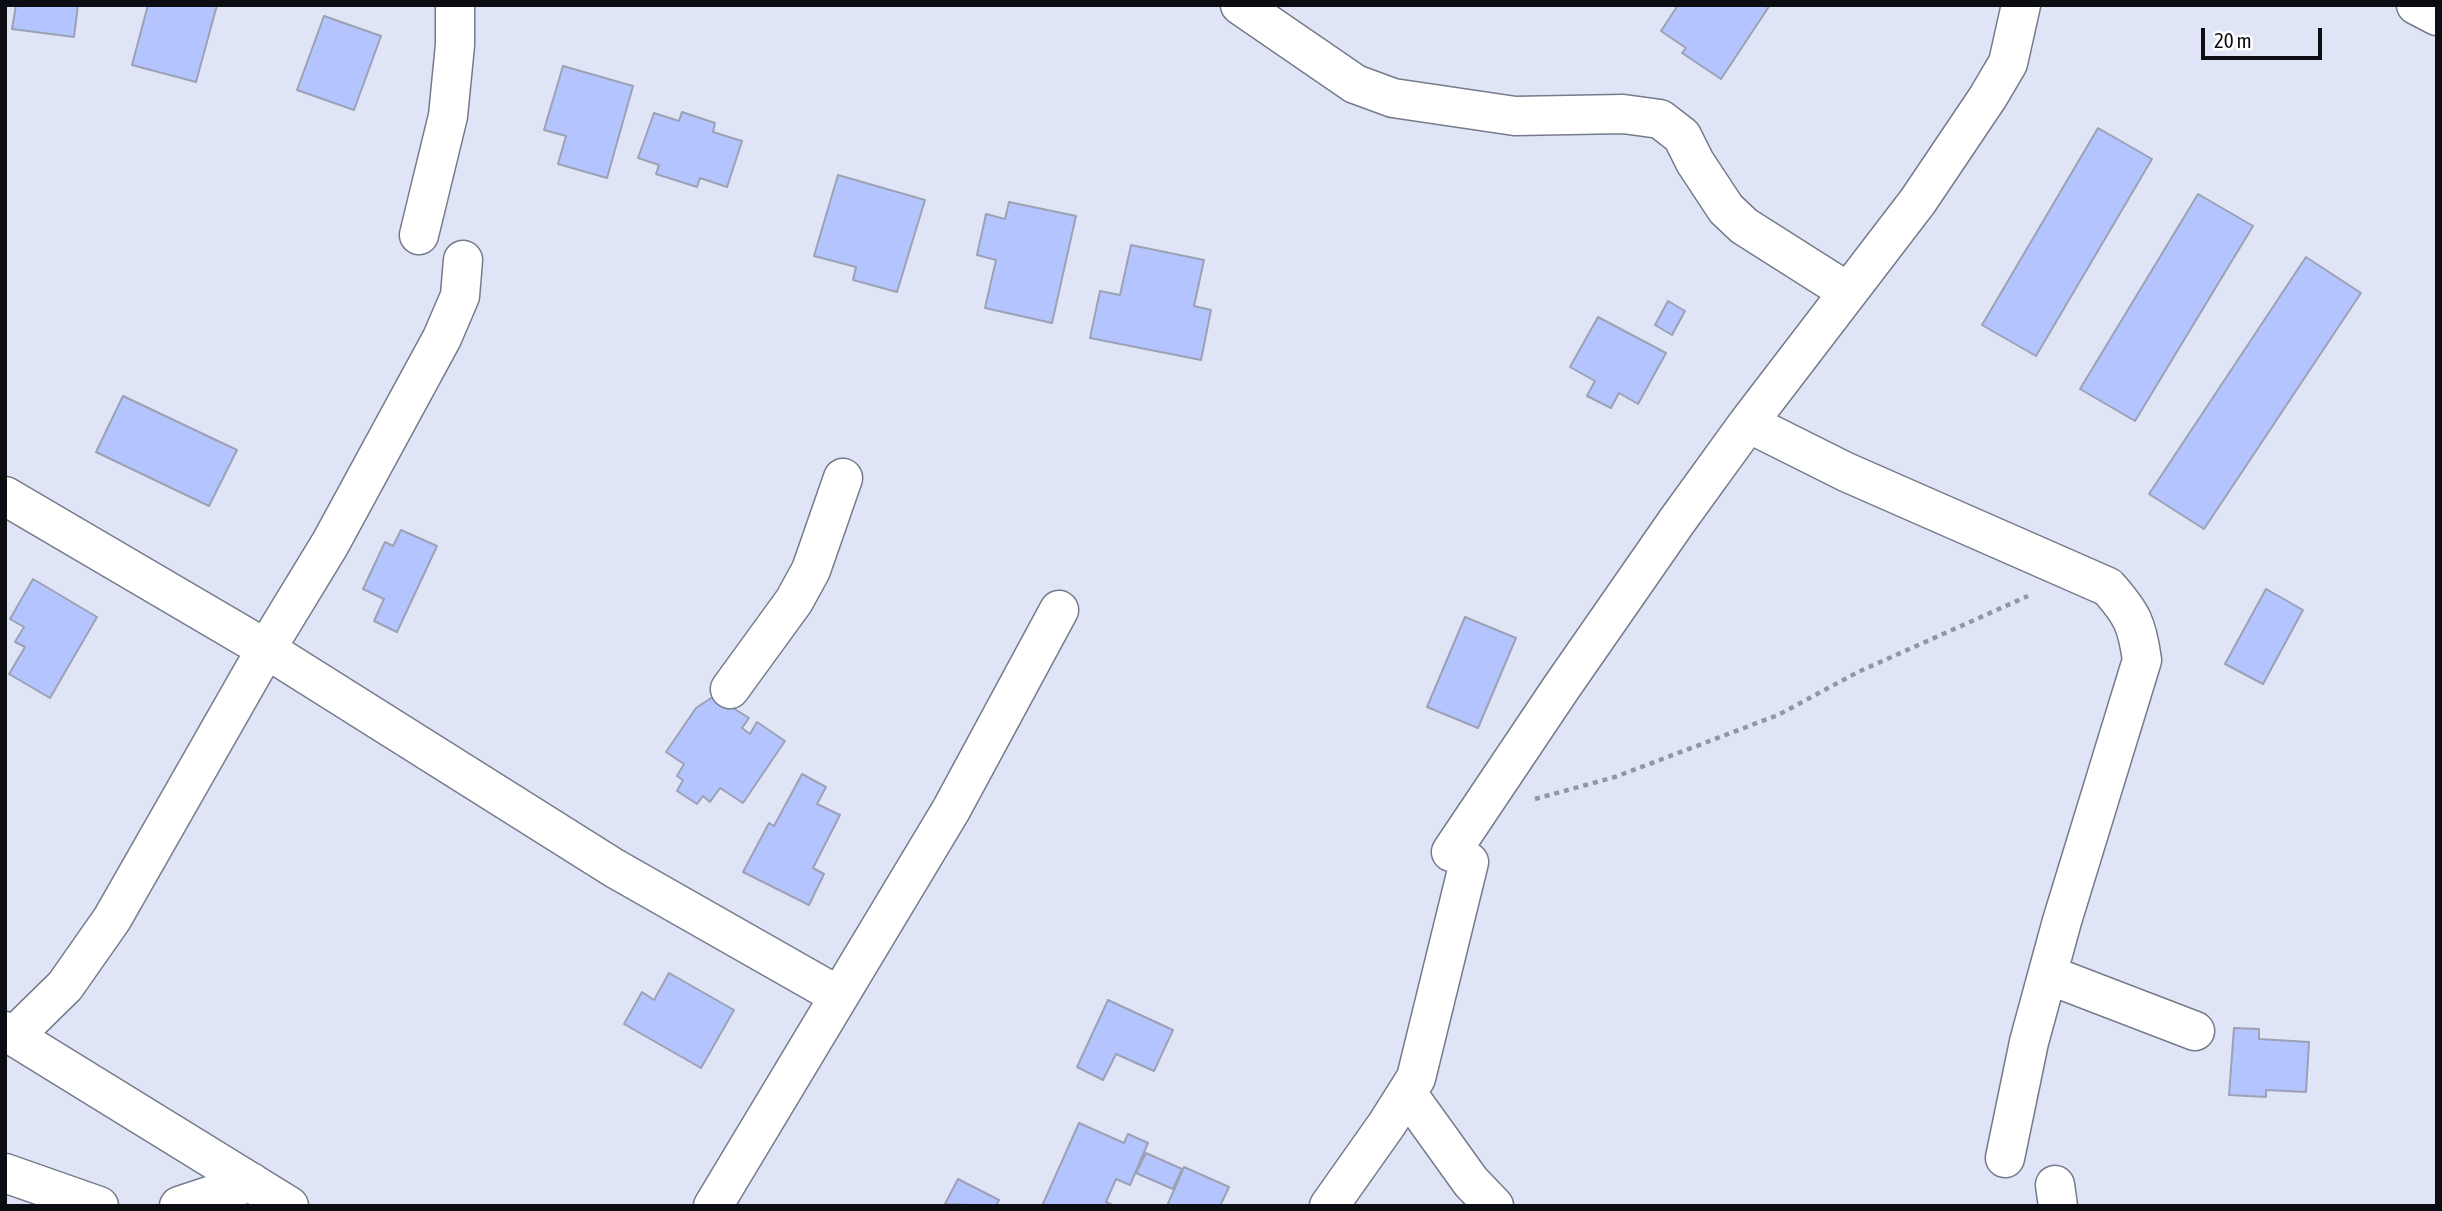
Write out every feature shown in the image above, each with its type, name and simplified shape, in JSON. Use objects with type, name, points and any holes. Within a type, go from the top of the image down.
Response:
[{"type":"street","points":[[419,234],[448,116],[455,45],[455,5]]},
{"type":"street","points":[[1240,5],[1355,84],[1393,98],[1515,116],[1623,114],[1660,119],[1682,136],[1695,162],[1726,209],[1744,226],[1848,292]]},
{"type":"street","points":[[1329,1206],[1416,1078],[1460,857],[1477,814],[1569,677],[1748,423],[1919,201],[2008,63],[2021,5]]},
{"type":"street","points":[[2416,5],[2437,16]]},
{"type":"street","points":[[289,1206],[9,1034],[65,986],[112,919],[266,649],[330,544],[442,338],[460,296],[463,260]]},
{"type":"street","points":[[1748,423],[1846,472],[2108,587],[2132,617],[2138,632],[2142,660],[2062,921],[2029,1042],[2005,1157]]},
{"type":"street","points":[[730,689],[794,601],[811,570],[843,478]]},
{"type":"street","points":[[5,496],[266,649],[614,868],[839,996]]},
{"type":"street","points":[[713,1206],[951,810],[1059,611]]},
{"type":"street","points":[[2049,975],[2195,1031]]},
{"type":"street","points":[[1407,1093],[1471,1182],[1494,1206]]},
{"type":"street","points":[[5,1173],[99,1206]]},
{"type":"street","points":[[179,1206],[251,1182]]},
{"type":"path","points":[[1477,814],[1615,777],[1778,715],[1858,672],[2079,574]]},
{"type":"building","points":[[16,5],[78,5],[74,37],[12,29]]},
{"type":"building","points":[[148,5],[217,5],[196,82],[132,65]]},
{"type":"building","points":[[1678,5],[1770,5],[1721,79],[1682,53],[1686,48],[1661,31]]},
{"type":"building","points":[[324,16],[381,36],[354,110],[297,90]]},
{"type":"building","points":[[563,66],[633,86],[607,178],[558,164],[566,136],[544,130]]},
{"type":"building","points":[[682,112],[715,123],[713,132],[742,141],[727,187],[700,178],[697,187],[656,174],[659,165],[638,158],[654,113],[679,121]]},
{"type":"building","points":[[2098,128],[2152,159],[2036,356],[1982,325]]},
{"type":"building","points":[[838,175],[925,200],[897,292],[853,280],[856,267],[814,256]]},
{"type":"building","points":[[2198,194],[2253,226],[2135,421],[2080,389]]},
{"type":"building","points":[[1009,202],[1076,216],[1052,323],[985,308],[996,260],[977,255],[986,214],[1005,219]]},
{"type":"building","points":[[1131,245],[1204,260],[1194,306],[1211,310],[1201,360],[1090,338],[1100,291],[1120,295]]},
{"type":"building","points":[[2306,257],[2361,293],[2204,529],[2149,494]]},
{"type":"building","points":[[1668,301],[1685,311],[1672,335],[1655,325]]},
{"type":"building","points":[[1598,317],[1666,353],[1638,404],[1619,393],[1611,408],[1587,396],[1595,381],[1570,367]]},
{"type":"building","points":[[123,396],[237,450],[209,506],[96,452]]},
{"type":"building","points":[[401,530],[437,546],[397,632],[374,621],[384,599],[363,589],[385,542],[393,546]]},
{"type":"building","points":[[33,579],[97,617],[50,698],[9,674],[25,647],[15,642],[24,627],[10,619]]},
{"type":"building","points":[[2266,589],[2303,610],[2263,684],[2225,664]]},
{"type":"building","points":[[1465,617],[1516,638],[1478,728],[1427,707]]},
{"type":"building","points":[[714,696],[749,718],[742,728],[750,734],[757,722],[785,741],[743,803],[720,788],[710,802],[703,796],[697,804],[677,791],[683,780],[677,776],[684,764],[666,752],[696,708]]},
{"type":"building","points":[[802,774],[826,787],[817,804],[840,815],[813,868],[824,874],[809,905],[743,872],[769,823],[774,826]]},
{"type":"building","points":[[669,973],[734,1010],[701,1068],[624,1024],[642,992],[654,1000]]},
{"type":"building","points":[[1108,1000],[1173,1030],[1154,1071],[1116,1054],[1103,1080],[1077,1067]]},
{"type":"building","points":[[2234,1028],[2259,1029],[2259,1039],[2309,1042],[2306,1092],[2266,1090],[2266,1097],[2229,1095]]},
{"type":"building","points":[[1079,1123],[1124,1143],[1128,1134],[1148,1143],[1130,1185],[1116,1179],[1106,1202],[1115,1206],[1042,1206]]},
{"type":"building","points":[[1146,1153],[1182,1169],[1173,1189],[1136,1173]]},
{"type":"building","points":[[1184,1167],[1229,1187],[1220,1206],[1167,1206]]},
{"type":"building","points":[[958,1179],[999,1200],[996,1206],[945,1204]]}]
